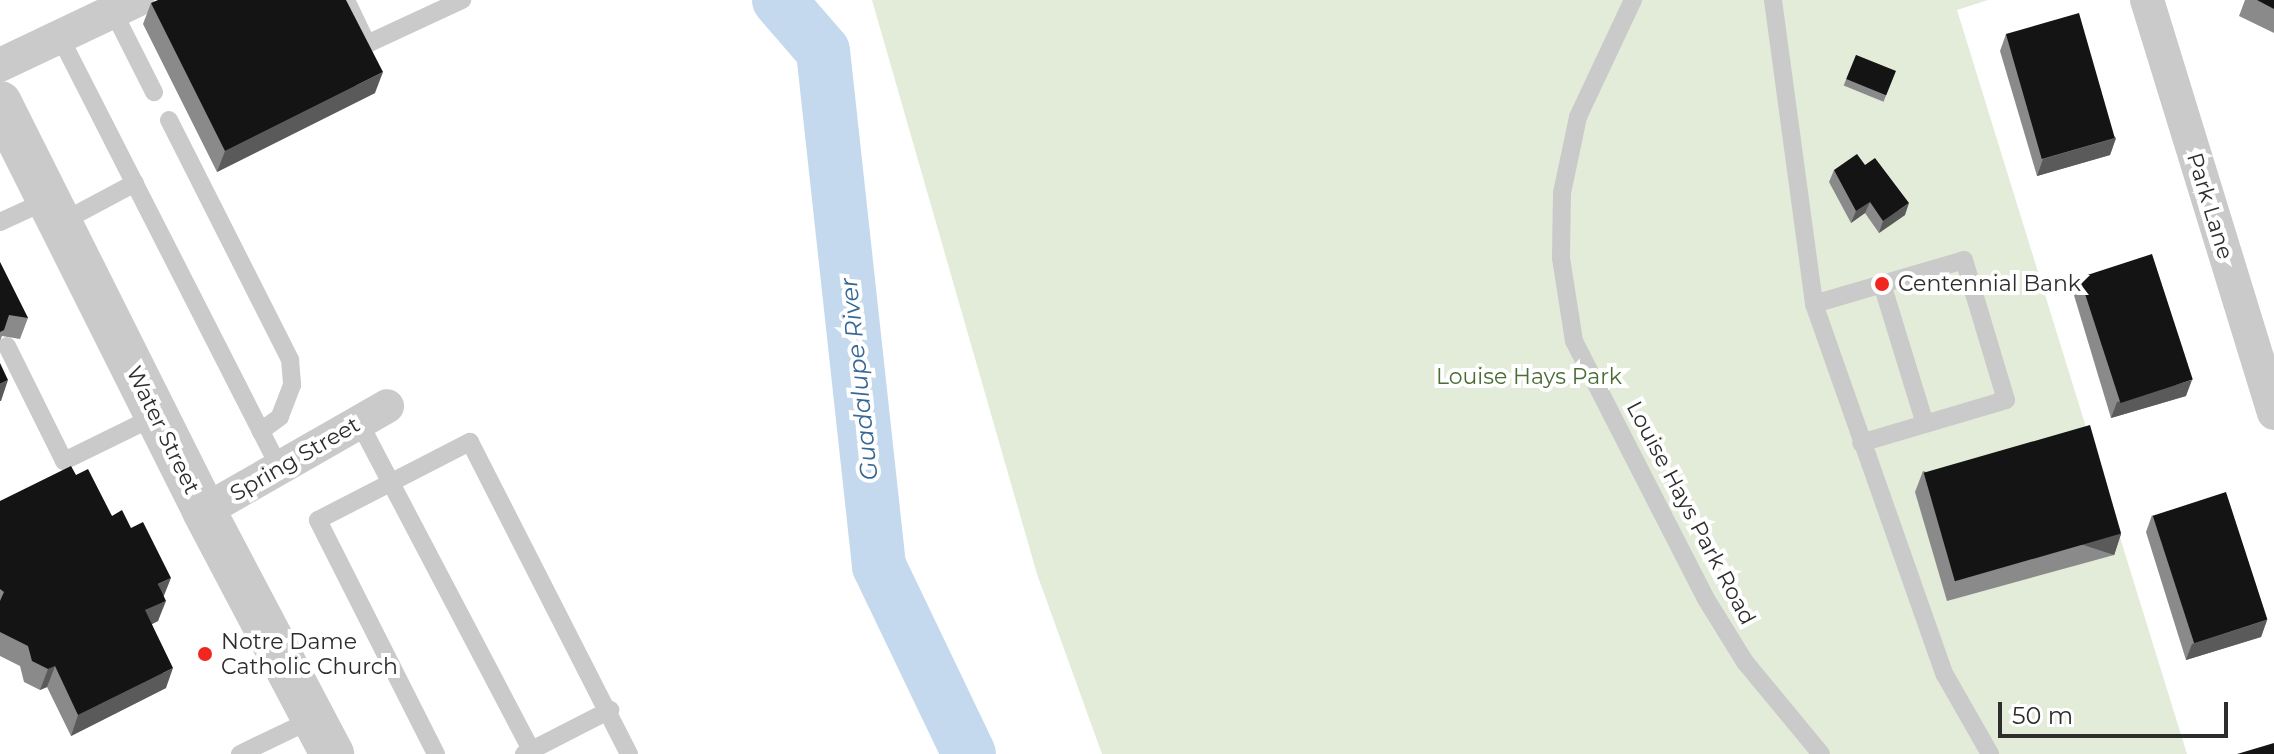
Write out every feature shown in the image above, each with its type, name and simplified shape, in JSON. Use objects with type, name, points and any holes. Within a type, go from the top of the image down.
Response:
[{"type":"street","name":"Park Lane","points":[[2147,0],[2274,413]]},
{"type":"street","points":[[0,65],[125,5]]},
{"type":"street","name":"Water Street","points":[[4,122],[54,211],[204,511],[323,736]]},
{"type":"street","name":"Spring Street","points":[[204,511],[373,414]]},
{"type":"lane","points":[[346,0],[367,44],[462,0]]},
{"type":"lane","name":"Louise Hays Park Road","points":[[1633,0],[1578,117],[1562,193],[1561,258],[1574,341],[1706,599],[1745,662],[1821,754]]},
{"type":"lane","points":[[1773,0],[1814,304],[1945,675],[1990,754]]},
{"type":"lane","points":[[125,5],[154,92]]},
{"type":"lane","points":[[59,35],[280,468]]},
{"type":"lane","points":[[169,120],[290,360],[292,385],[280,417],[261,431]]},
{"type":"lane","points":[[0,222],[54,211],[135,183]]},
{"type":"lane","points":[[1814,304],[1964,260],[2006,400],[1861,443]]},
{"type":"lane","points":[[1882,284],[1925,424]]},
{"type":"lane","points":[[7,346],[64,461],[156,416]]},
{"type":"lane","points":[[373,414],[391,482],[527,752],[610,710]]},
{"type":"lane","points":[[436,754],[318,520],[470,442],[610,710],[629,754]]},
{"type":"lane","points":[[240,754],[323,736]]},
{"type":"green space","name":"Louise Hays Park","points":[[872,0],[1988,0],[1957,10],[2187,754],[1102,754],[1037,574]]},
{"type":"building","points":[[158,0],[346,0],[383,72],[225,151],[151,3]]},
{"type":"building","points":[[2257,0],[2274,0],[2274,9]]},
{"type":"building","points":[[2079,13],[2115,138],[2042,159],[2006,34]]},
{"type":"building","points":[[1856,55],[1896,71],[1886,95],[1846,79]]},
{"type":"building","points":[[1857,154],[1865,165],[1875,158],[1909,203],[1883,221],[1870,202],[1856,211],[1834,170]]},
{"type":"building","points":[[2152,254],[2193,380],[2121,403],[2080,277]]},
{"type":"building","points":[[0,262],[28,318],[9,315],[4,330],[0,332]]},
{"type":"building","points":[[0,363],[8,380],[0,384]]},
{"type":"building","points":[[2090,425],[2121,534],[1955,581],[1924,473]]},
{"type":"building","points":[[71,466],[76,475],[88,469],[112,516],[122,510],[131,528],[143,522],[171,578],[158,584],[166,601],[145,610],[173,668],[78,715],[55,666],[48,669],[32,661],[28,646],[0,632],[0,601],[4,592],[0,589],[0,501]]},
{"type":"building","points":[[2226,492],[2267,619],[2194,643],[2153,516]]},
{"type":"building","points":[[2274,743],[2274,754],[2237,754]]},
{"type":"waterway","name":"Guadalupe River","points":[[779,0],[823,51],[879,566],[969,754]]},
{"type":"place","name":"Centennial Bank","points":[[1882,284]]},
{"type":"place","name":"Notre Dame Catholic Church","points":[[205,654]]}]
